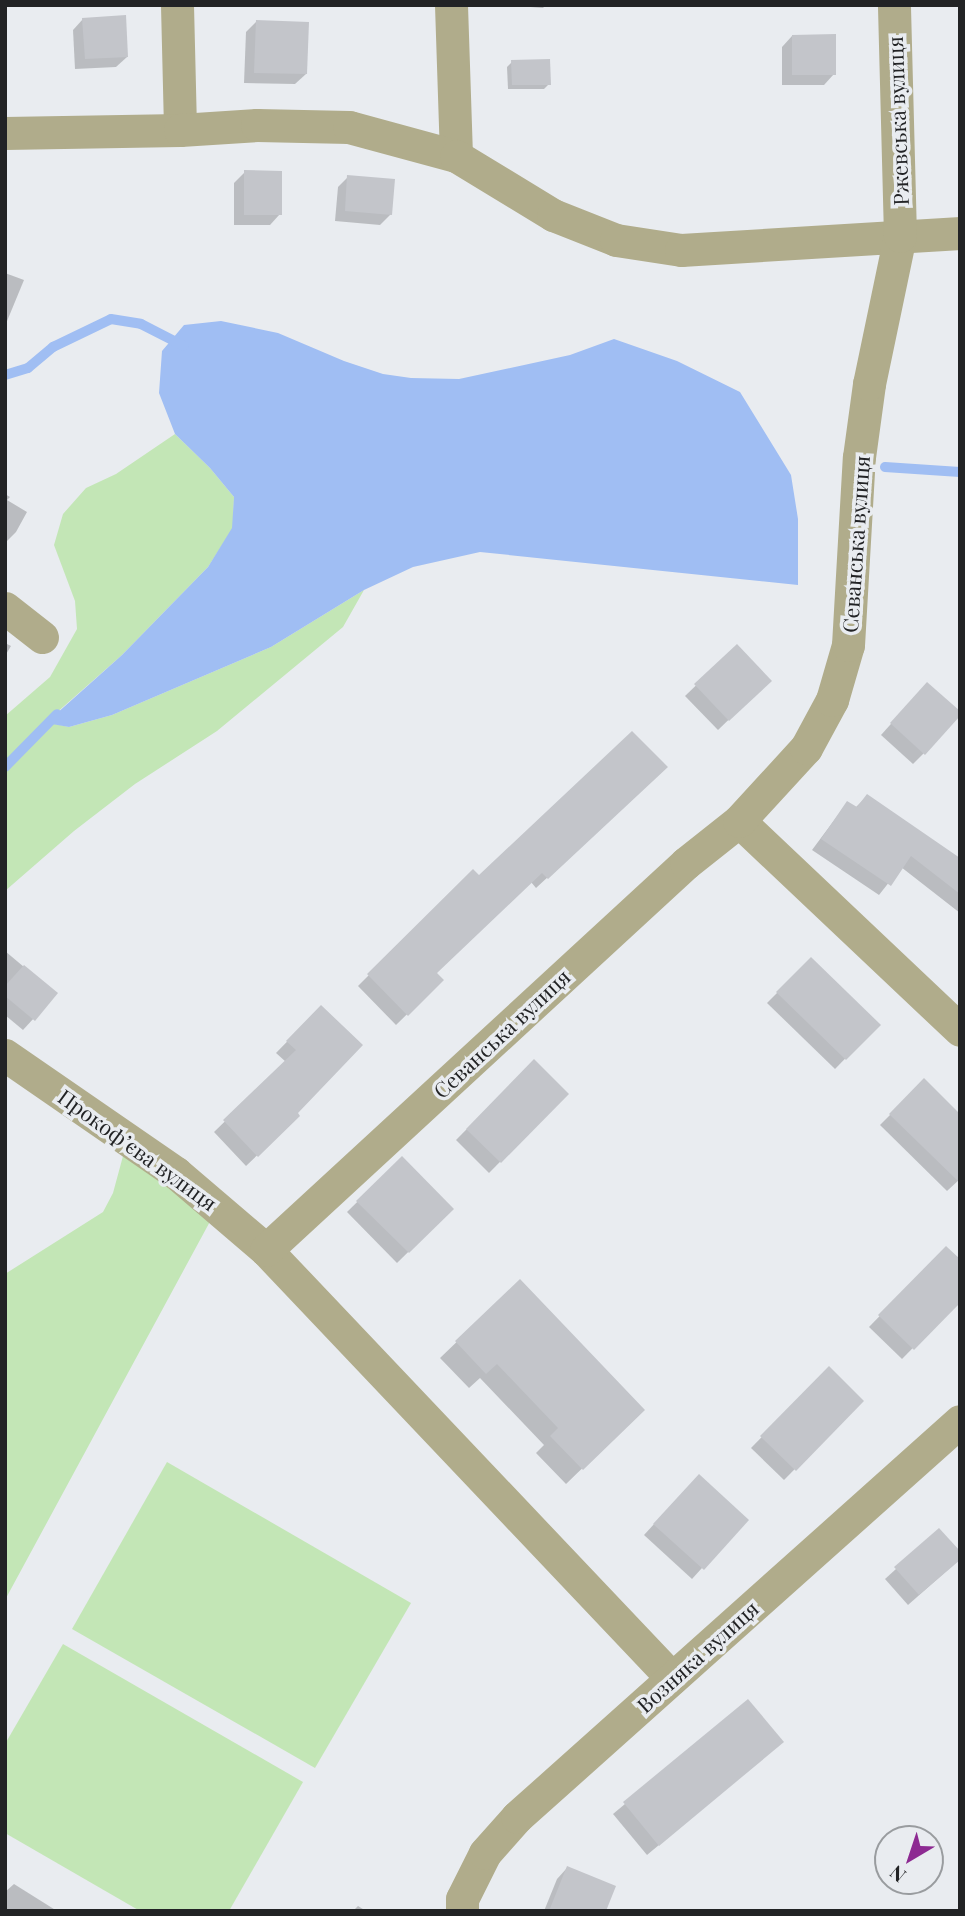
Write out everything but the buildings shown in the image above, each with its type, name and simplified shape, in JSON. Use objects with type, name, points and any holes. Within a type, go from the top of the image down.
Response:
[{"type":"street","points":[[177,5],[180,130]]},
{"type":"street","points":[[451,5],[456,156]]},
{"type":"street","name":"Ржевська вулиця","points":[[894,5],[900,236]]},
{"type":"street","points":[[5,133],[180,130],[257,125],[349,127],[456,156],[553,215],[616,240],[681,250],[960,233]]},
{"type":"street","name":"Севанська вулиця","points":[[266,1250],[686,863],[739,821],[806,748],[832,700],[848,645],[859,457],[869,384],[900,236]]},
{"type":"street","points":[[5,608],[42,636]]},
{"type":"street","points":[[739,821],[960,1030]]},
{"type":"street","name":"Прокоф’єва вулиця","points":[[5,1055],[176,1172],[266,1250],[672,1678]]},
{"type":"street","name":"Возняка вулиця","points":[[462,1911],[462,1899],[485,1853],[517,1816],[960,1420]]},
{"type":"green space","points":[[175,434],[210,468],[234,497],[233,528],[208,567],[122,655],[46,722],[69,727],[112,715],[271,647],[364,590],[343,627],[217,731],[135,784],[74,831],[5,891],[5,716],[50,677],[77,629],[75,601],[54,545],[63,514],[86,488],[116,474]]},
{"type":"green space","points":[[123,1156],[213,1216],[5,1600],[5,1274],[103,1212],[113,1193]]},
{"type":"green space","points":[[167,1462],[411,1603],[315,1768],[72,1629]]},
{"type":"green space","points":[[63,1644],[303,1782],[229,1911],[140,1911],[5,1833],[5,1744]]},
{"type":"water","points":[[221,321],[278,333],[344,361],[383,374],[411,378],[459,379],[570,355],[614,339],[677,361],[740,392],[791,475],[798,519],[798,585],[480,552],[413,567],[364,590],[271,647],[112,715],[69,727],[46,723],[122,655],[208,567],[232,528],[234,497],[210,468],[175,434],[159,393],[162,351],[184,325]]},
{"type":"waterway","points":[[5,375],[28,368],[53,347],[111,319],[141,324],[184,346]]},
{"type":"waterway","points":[[885,467],[960,472]]},
{"type":"waterway","points":[[5,767],[57,714]]}]
